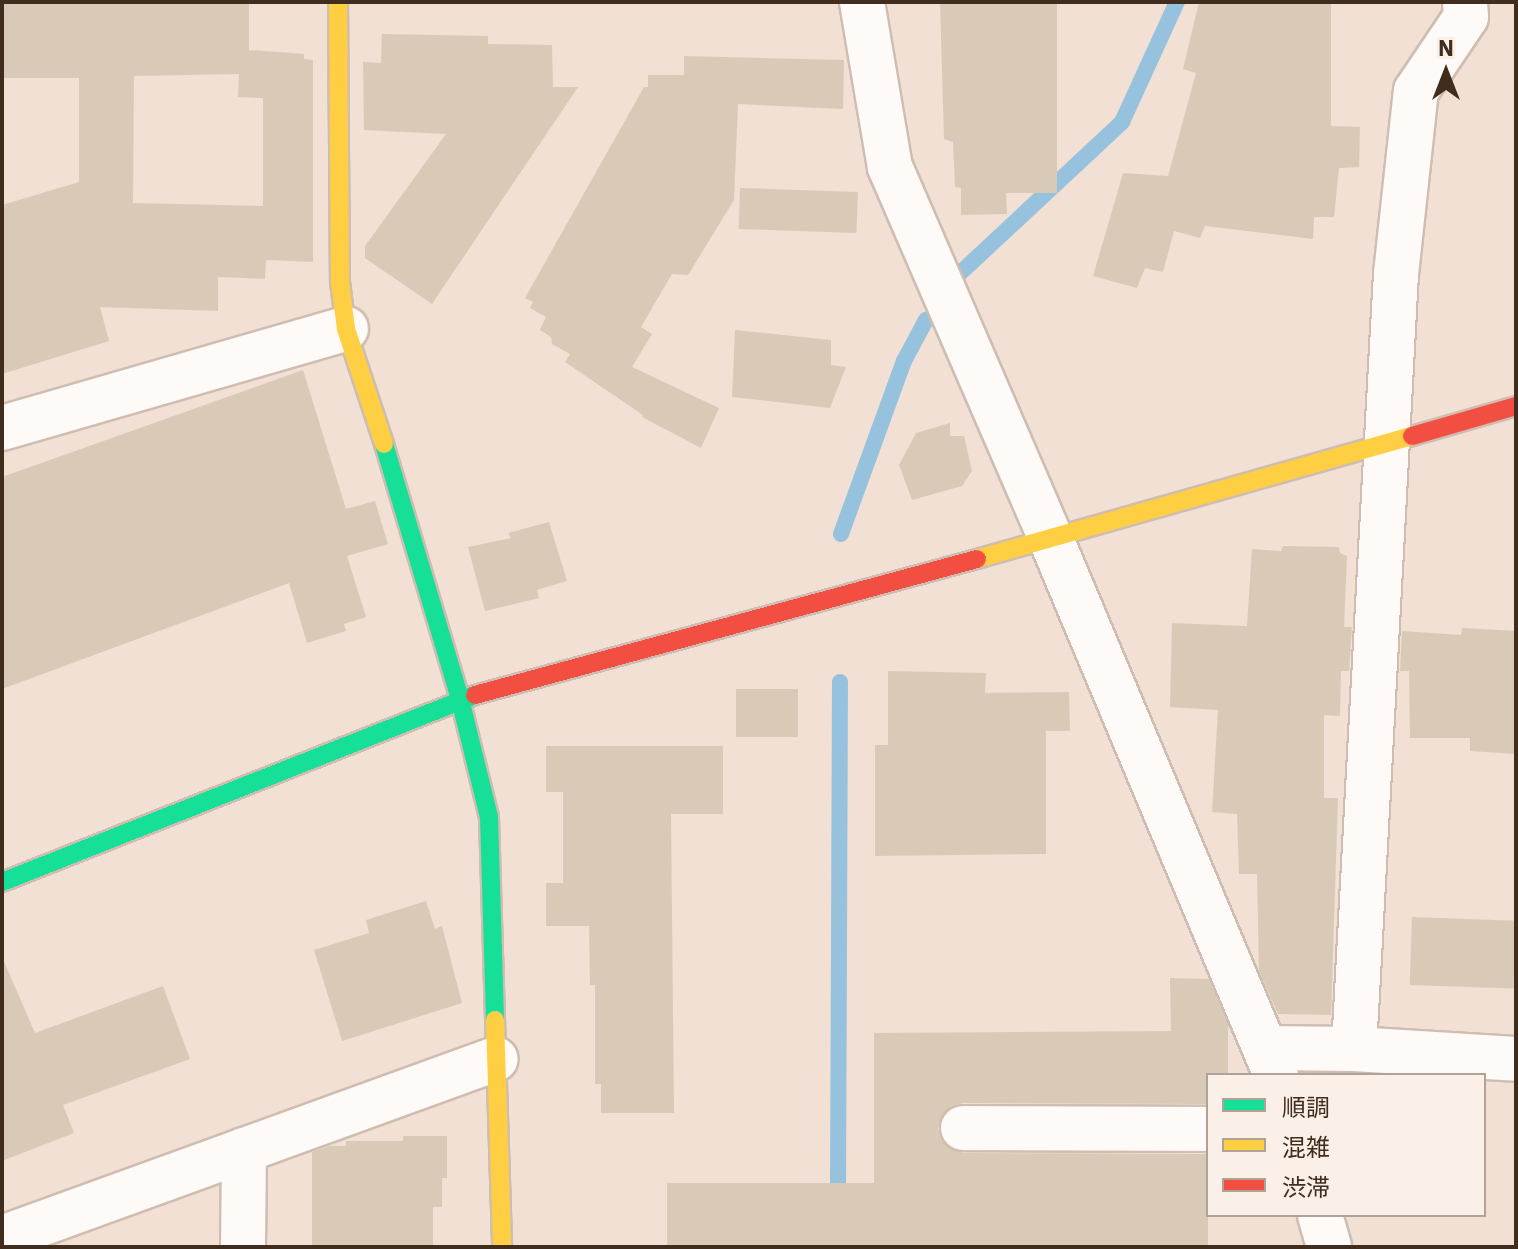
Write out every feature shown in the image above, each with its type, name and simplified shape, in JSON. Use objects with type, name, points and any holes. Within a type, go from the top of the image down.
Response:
[{"type":"street","points":[[338,2],[340,282],[346,329],[365,380],[460,699],[489,817],[502,1247]]},
{"type":"street","points":[[862,2],[890,167],[1051,539],[1271,1062],[1354,1049],[1516,1059]]},
{"type":"street","points":[[1354,1049],[1384,443],[1396,274],[1416,91],[1466,17],[1465,2]]},
{"type":"street","points":[[2,428],[346,329]]},
{"type":"street","points":[[2,882],[460,699],[1051,539],[1516,406]]},
{"type":"street","points":[[2,1238],[496,1059]]},
{"type":"street","points":[[963,1128],[1206,1129]]},
{"type":"street","points":[[243,1247],[244,1150]]},
{"type":"street","points":[[1321,1217],[1329,1247]]},
{"type":"building","points":[[2,2],[249,2],[249,50],[304,54],[304,59],[313,60],[313,262],[266,260],[265,279],[218,277],[218,311],[100,307],[109,341],[2,374],[2,205],[79,182],[79,78],[2,78]],"holes":[[[239,74],[238,97],[263,98],[263,206],[133,203],[134,76]]]},
{"type":"building","points":[[940,2],[1057,2],[1057,193],[1006,193],[1007,214],[961,215],[961,188],[955,187],[953,142],[944,139]]},
{"type":"building","points":[[1199,2],[1331,2],[1331,126],[1360,127],[1359,167],[1339,168],[1334,217],[1314,217],[1313,239],[1205,226],[1200,238],[1174,231],[1163,272],[1145,268],[1137,288],[1093,276],[1123,173],[1168,176],[1196,73],[1183,69]]},
{"type":"building","points":[[382,34],[488,36],[488,44],[552,45],[553,87],[578,87],[432,304],[365,258],[365,246],[446,134],[364,130],[363,62],[381,63]]},
{"type":"building","points":[[684,56],[844,60],[843,109],[738,104],[734,200],[688,275],[672,274],[641,327],[652,334],[632,367],[719,408],[701,448],[642,417],[565,362],[570,354],[552,344],[551,337],[540,330],[546,317],[530,308],[533,302],[525,298],[644,87],[648,87],[648,75],[684,75]]},
{"type":"building","points":[[740,188],[858,192],[856,233],[739,229]]},
{"type":"building","points":[[735,330],[831,340],[831,365],[846,367],[830,408],[732,397]]},
{"type":"building","points":[[303,370],[346,509],[375,501],[388,544],[347,556],[366,617],[344,624],[346,631],[307,643],[289,583],[2,689],[2,477]]},
{"type":"building","points":[[950,423],[950,436],[964,436],[972,471],[962,486],[912,500],[899,465],[916,433]]},
{"type":"building","points":[[549,522],[567,581],[537,590],[539,598],[485,611],[468,547],[511,538],[508,533]]},
{"type":"building","points":[[1283,546],[1339,547],[1340,553],[1347,556],[1344,627],[1352,627],[1349,671],[1341,671],[1340,716],[1324,715],[1324,798],[1338,798],[1331,1015],[1278,1014],[1259,971],[1257,874],[1239,874],[1237,814],[1212,812],[1218,710],[1170,707],[1172,623],[1247,626],[1252,549],[1281,551]]},
{"type":"building","points":[[1462,628],[1516,631],[1516,754],[1470,751],[1470,738],[1410,738],[1409,671],[1400,671],[1402,631],[1461,635]]},
{"type":"building","points":[[888,671],[986,673],[985,693],[1069,692],[1070,731],[1046,731],[1046,854],[875,856],[875,745],[888,745]]},
{"type":"building","points":[[736,689],[798,689],[798,737],[736,737]]},
{"type":"building","points":[[546,746],[723,746],[723,814],[671,814],[674,1113],[601,1113],[601,1084],[595,1084],[595,985],[590,985],[589,926],[546,926],[546,883],[563,883],[563,792],[546,792]]},
{"type":"building","points":[[426,901],[435,929],[442,926],[462,1003],[342,1041],[314,950],[369,933],[366,920]]},
{"type":"building","points":[[1412,917],[1516,921],[1514,989],[1410,985]]},
{"type":"building","points":[[2,957],[35,1033],[163,986],[190,1059],[63,1105],[74,1133],[2,1161]]},
{"type":"building","points":[[1170,978],[1209,979],[1228,1024],[1228,1073],[1206,1073],[1206,1104],[963,1103],[951,1106],[942,1115],[938,1129],[941,1140],[950,1149],[963,1153],[1206,1154],[1208,1247],[667,1247],[667,1183],[874,1183],[874,1033],[1171,1031]]},
{"type":"building","points":[[403,1136],[447,1136],[447,1178],[442,1178],[442,1207],[433,1207],[433,1247],[312,1247],[312,1152],[330,1146],[346,1146],[346,1141],[403,1141]]},
{"type":"waterway","points":[[957,276],[1122,122],[1177,2]]},
{"type":"waterway","points":[[841,534],[904,361],[926,320]]},
{"type":"waterway","points":[[838,1201],[840,682]]},
{"type":"traffic: fast","points":[[384,444],[460,699],[489,817],[495,1020]]},
{"type":"traffic: fast","points":[[2,882],[475,695]]},
{"type":"traffic: slow","points":[[338,2],[340,282],[346,329],[384,444]]},
{"type":"traffic: slow","points":[[977,559],[1412,436]]},
{"type":"traffic: slow","points":[[495,1020],[502,1247]]},
{"type":"traffic: jam","points":[[1412,436],[1516,406]]},
{"type":"traffic: jam","points":[[475,695],[977,559]]}]
